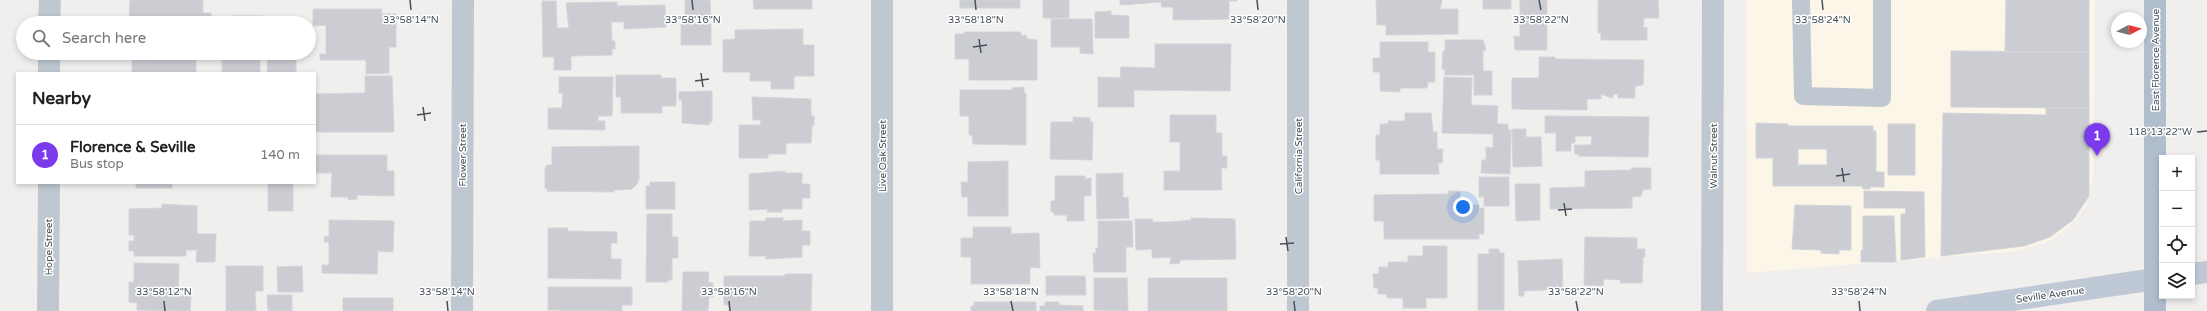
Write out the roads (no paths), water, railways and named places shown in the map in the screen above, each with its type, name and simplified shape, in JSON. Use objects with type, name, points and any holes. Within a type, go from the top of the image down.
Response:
[{"type":"main road","name":"East Florence Avenue","points":[[2155,0],[2159,278],[2155,311]]},
{"type":"street","points":[[50,0],[50,16]]},
{"type":"street","name":"Flower Street","points":[[462,311],[463,0]]},
{"type":"street","name":"Live Oak Street","points":[[882,0],[882,311]]},
{"type":"street","name":"California Street","points":[[1298,0],[1298,311]]},
{"type":"street","name":"Walnut Street","points":[[1712,311],[1713,0]]},
{"type":"street","points":[[49,60],[49,72]]},
{"type":"street","name":"Hope Street","points":[[48,311],[49,184]]},
{"type":"street","points":[[2195,274],[2207,272]]},
{"type":"street","name":"Seville Avenue","points":[[1948,310],[2159,278]]},
{"type":"lane","points":[[1801,0],[1803,96],[1882,98],[1882,0]]},
{"type":"place","name":"Florence & Seville","points":[[2097,156]]}]
